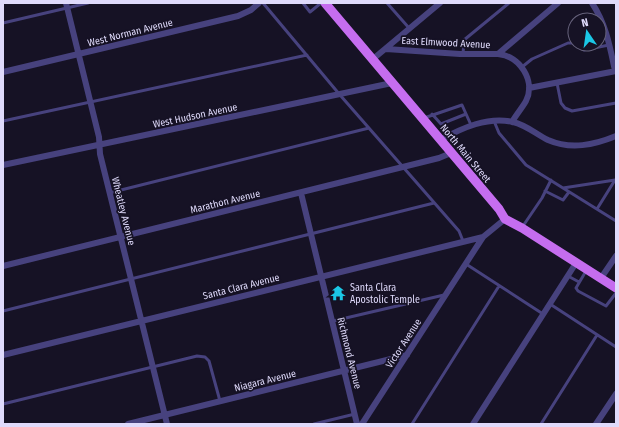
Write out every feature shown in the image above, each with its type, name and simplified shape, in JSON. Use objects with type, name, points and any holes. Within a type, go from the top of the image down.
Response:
[{"type":"main road","name":"North Main Street","points":[[325,3],[499,209],[505,219],[522,228],[616,288]]},
{"type":"street","name":"West Norman Avenue","points":[[3,72],[238,16],[251,10],[259,3]]},
{"type":"street","points":[[373,59],[440,3]]},
{"type":"street","name":"East Elmwood Avenue","points":[[386,48],[463,54],[498,54],[558,3]]},
{"type":"street","points":[[529,88],[616,71],[603,23],[592,3]]},
{"type":"street","name":"Wheatley Avenue","points":[[66,6],[90,102],[109,193],[166,424]]},
{"type":"street","points":[[498,54],[509,57],[522,67],[527,77],[529,88],[526,101],[512,122]]},
{"type":"street","name":"West Hudson Avenue","points":[[3,165],[392,83]]},
{"type":"street","points":[[440,140],[471,125],[494,121],[512,122],[531,129],[547,139],[565,145],[586,146],[616,136]]},
{"type":"street","name":"Marathon Avenue","points":[[3,266],[301,193],[439,158],[451,153]]},
{"type":"street","name":"Richmond Avenue","points":[[301,193],[358,424]]},
{"type":"street","name":"Victor Avenue","points":[[362,424],[483,237],[505,219]]},
{"type":"street","name":"Santa Clara Avenue","points":[[3,355],[483,237]]},
{"type":"street","points":[[602,278],[616,257]]},
{"type":"street","points":[[473,424],[576,263]]},
{"type":"street","name":"Niagara Avenue","points":[[128,424],[407,355]]},
{"type":"street","points":[[596,424],[616,394]]},
{"type":"street","points":[[609,404],[616,409]]},
{"type":"lane","points":[[3,24],[66,6],[88,3]]},
{"type":"lane","points":[[264,3],[458,231],[463,241]]},
{"type":"lane","points":[[303,3],[310,12],[321,3]]},
{"type":"lane","points":[[388,3],[409,28]]},
{"type":"lane","points":[[463,54],[464,40],[509,3]]},
{"type":"lane","points":[[522,67],[532,59],[568,43],[572,43],[584,50],[610,45]]},
{"type":"lane","points":[[3,121],[307,55]]},
{"type":"lane","points":[[557,83],[562,103],[565,108],[572,111],[616,103]]},
{"type":"lane","points":[[422,119],[432,114],[462,105],[471,125]]},
{"type":"lane","points":[[432,114],[441,124],[466,114]]},
{"type":"lane","points":[[494,121],[499,133],[526,165],[616,221]]},
{"type":"lane","points":[[109,193],[369,128]]},
{"type":"lane","points":[[522,228],[546,191],[551,180]]},
{"type":"lane","points":[[563,188],[615,180]]},
{"type":"lane","points":[[597,209],[615,180]]},
{"type":"lane","points":[[546,191],[563,200],[569,192]]},
{"type":"lane","points":[[3,311],[434,203]]},
{"type":"lane","points":[[466,264],[543,314]]},
{"type":"lane","points":[[587,270],[576,288],[578,291],[606,306],[616,293]]},
{"type":"lane","points":[[568,276],[579,282]]},
{"type":"lane","points":[[412,424],[499,286]]},
{"type":"lane","points":[[332,321],[446,295]]},
{"type":"lane","points":[[550,304],[616,347]]},
{"type":"lane","points":[[541,424],[597,335]]},
{"type":"lane","points":[[3,404],[197,356],[205,357],[209,361],[220,401]]},
{"type":"lane","points":[[314,424],[355,414]]},
{"type":"place","name":"Santa Clara Apostolic Temple","points":[[338,293]]}]
